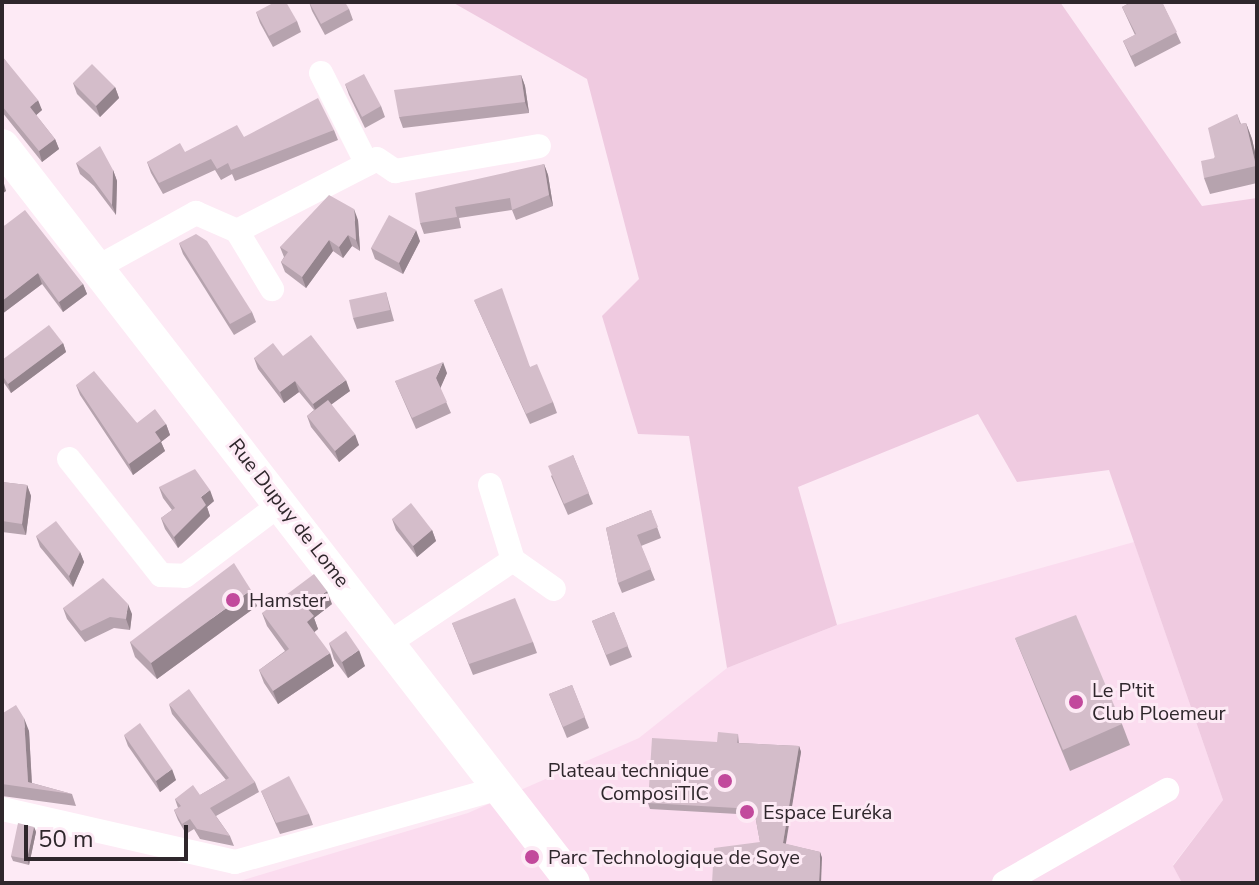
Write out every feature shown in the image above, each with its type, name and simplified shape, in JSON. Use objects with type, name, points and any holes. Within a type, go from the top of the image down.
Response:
[{"type":"street","points":[[321,73],[367,164]]},
{"type":"street","name":"Rue Dupuy de Lome","points":[[2,146],[282,503],[573,883]]},
{"type":"street","points":[[237,231],[377,159],[395,171],[539,146]]},
{"type":"street","points":[[98,267],[196,213],[237,231],[272,289]]},
{"type":"street","points":[[69,459],[161,575],[185,576],[282,503]]},
{"type":"street","points":[[490,485],[513,560],[554,589]]},
{"type":"street","points":[[389,643],[513,560]]},
{"type":"street","points":[[2,809],[235,862],[500,788]]},
{"type":"street","points":[[1004,883],[1167,790]]},
{"type":"shaded area","points":[[452,2],[1060,2],[1202,206],[1257,198],[1257,883],[1182,883],[1173,866],[1223,800],[1109,470],[1017,482],[978,414],[798,487],[837,625],[727,668],[689,436],[638,434],[602,316],[639,279],[587,79]]},
{"type":"shaded area","name":"Parc Technologique de Soye","points":[[1134,542],[1223,800],[1173,865],[1182,883],[233,883],[468,813],[639,738],[727,668],[837,625]]},
{"type":"building","points":[[275,2],[286,2],[297,21],[269,36],[256,12]]},
{"type":"building","points":[[309,2],[345,2],[349,9],[321,24]]},
{"type":"building","points":[[1132,2],[1162,2],[1177,32],[1131,56],[1123,41],[1136,34],[1122,7]]},
{"type":"building","points":[[2,56],[38,100],[30,107],[55,139],[39,151],[2,106]]},
{"type":"building","points":[[92,64],[115,87],[96,106],[73,83]]},
{"type":"building","points":[[364,74],[381,106],[362,117],[345,84]]},
{"type":"building","points":[[521,75],[525,102],[399,117],[394,90]]},
{"type":"building","points":[[318,98],[334,130],[231,170],[228,163],[217,169],[211,159],[159,183],[147,162],[180,143],[185,152],[237,125],[244,137]]},
{"type":"building","points":[[1237,114],[1240,124],[1246,123],[1256,166],[1204,178],[1201,161],[1215,158],[1208,128]]},
{"type":"building","points":[[100,146],[113,170],[112,205],[90,175],[76,163]]},
{"type":"building","points":[[544,164],[549,195],[512,210],[510,198],[455,207],[457,217],[420,223],[415,193]]},
{"type":"building","points":[[329,195],[354,209],[356,240],[348,235],[339,247],[329,240],[302,277],[281,262],[288,252],[280,247]]},
{"type":"building","points":[[25,210],[83,284],[59,302],[38,273],[2,301],[2,224],[4,226]]},
{"type":"building","points":[[389,215],[416,230],[399,263],[371,248]]},
{"type":"building","points":[[196,234],[207,241],[252,312],[230,324],[179,243]]},
{"type":"building","points":[[502,288],[530,367],[537,364],[553,402],[526,414],[474,300]]},
{"type":"building","points":[[386,292],[390,310],[353,318],[349,300]]},
{"type":"building","points":[[49,325],[63,343],[8,384],[2,375],[2,360]]},
{"type":"building","points":[[311,335],[346,380],[313,404],[295,381],[280,392],[254,358],[273,343],[283,356]]},
{"type":"building","points":[[443,362],[436,378],[447,402],[412,418],[395,381]]},
{"type":"building","points":[[94,371],[137,423],[155,409],[166,424],[155,432],[161,441],[129,464],[76,385]]},
{"type":"building","points":[[328,400],[355,434],[335,451],[307,416]]},
{"type":"building","points":[[573,455],[589,493],[564,504],[548,466]]},
{"type":"building","points":[[195,469],[210,490],[201,497],[206,505],[174,537],[161,518],[175,508],[159,487]]},
{"type":"building","points":[[2,482],[27,485],[22,524],[2,521]]},
{"type":"building","points":[[411,503],[432,530],[413,546],[392,519]]},
{"type":"building","points":[[651,510],[658,527],[637,535],[651,569],[618,583],[606,528]]},
{"type":"building","points":[[56,521],[80,552],[69,576],[36,536]]},
{"type":"building","points":[[234,563],[251,590],[151,663],[130,642]]},
{"type":"building","points":[[314,574],[327,591],[306,607],[314,616],[307,622],[330,653],[273,691],[259,670],[289,649],[262,613]]},
{"type":"building","points":[[103,578],[128,604],[126,619],[110,617],[81,631],[63,608]]},
{"type":"building","points":[[515,598],[533,642],[469,664],[452,623]]},
{"type":"building","points":[[614,612],[628,646],[606,655],[592,621]]},
{"type":"building","name":"Le P'tit Club Ploemeur","points":[[1076,615],[1122,724],[1063,750],[1015,638]]},
{"type":"building","points":[[346,631],[359,650],[342,662],[329,643]]},
{"type":"building","points":[[572,685],[585,717],[563,727],[549,694]]},
{"type":"building","points":[[189,689],[255,782],[210,808],[230,836],[197,829],[190,819],[182,824],[174,810],[181,806],[175,799],[193,785],[200,795],[229,778],[169,704]]},
{"type":"building","points":[[16,705],[24,718],[28,782],[72,794],[2,784],[2,711]]},
{"type":"building","points":[[140,723],[172,769],[156,781],[124,735]]},
{"type":"building","name":"Espace Euréka","points":[[718,732],[738,734],[737,743],[799,746],[783,843],[820,852],[819,883],[712,883],[714,848],[760,842],[754,809],[648,803],[652,738],[717,742]]},
{"type":"building","points":[[289,776],[309,814],[276,823],[261,791]]},
{"type":"building","points":[[18,823],[34,827],[27,859],[11,856]]},
{"type":"place","name":"Hamster","points":[[233,600]]},
{"type":"place","name":"Le P'tit Club Ploemeur","points":[[1076,702]]},
{"type":"place","name":"Plateau technique ComposiTIC","points":[[725,781]]},
{"type":"place","name":"Espace Euréka","points":[[747,812]]},
{"type":"place","name":"Parc Technologique de Soye","points":[[532,857]]}]
